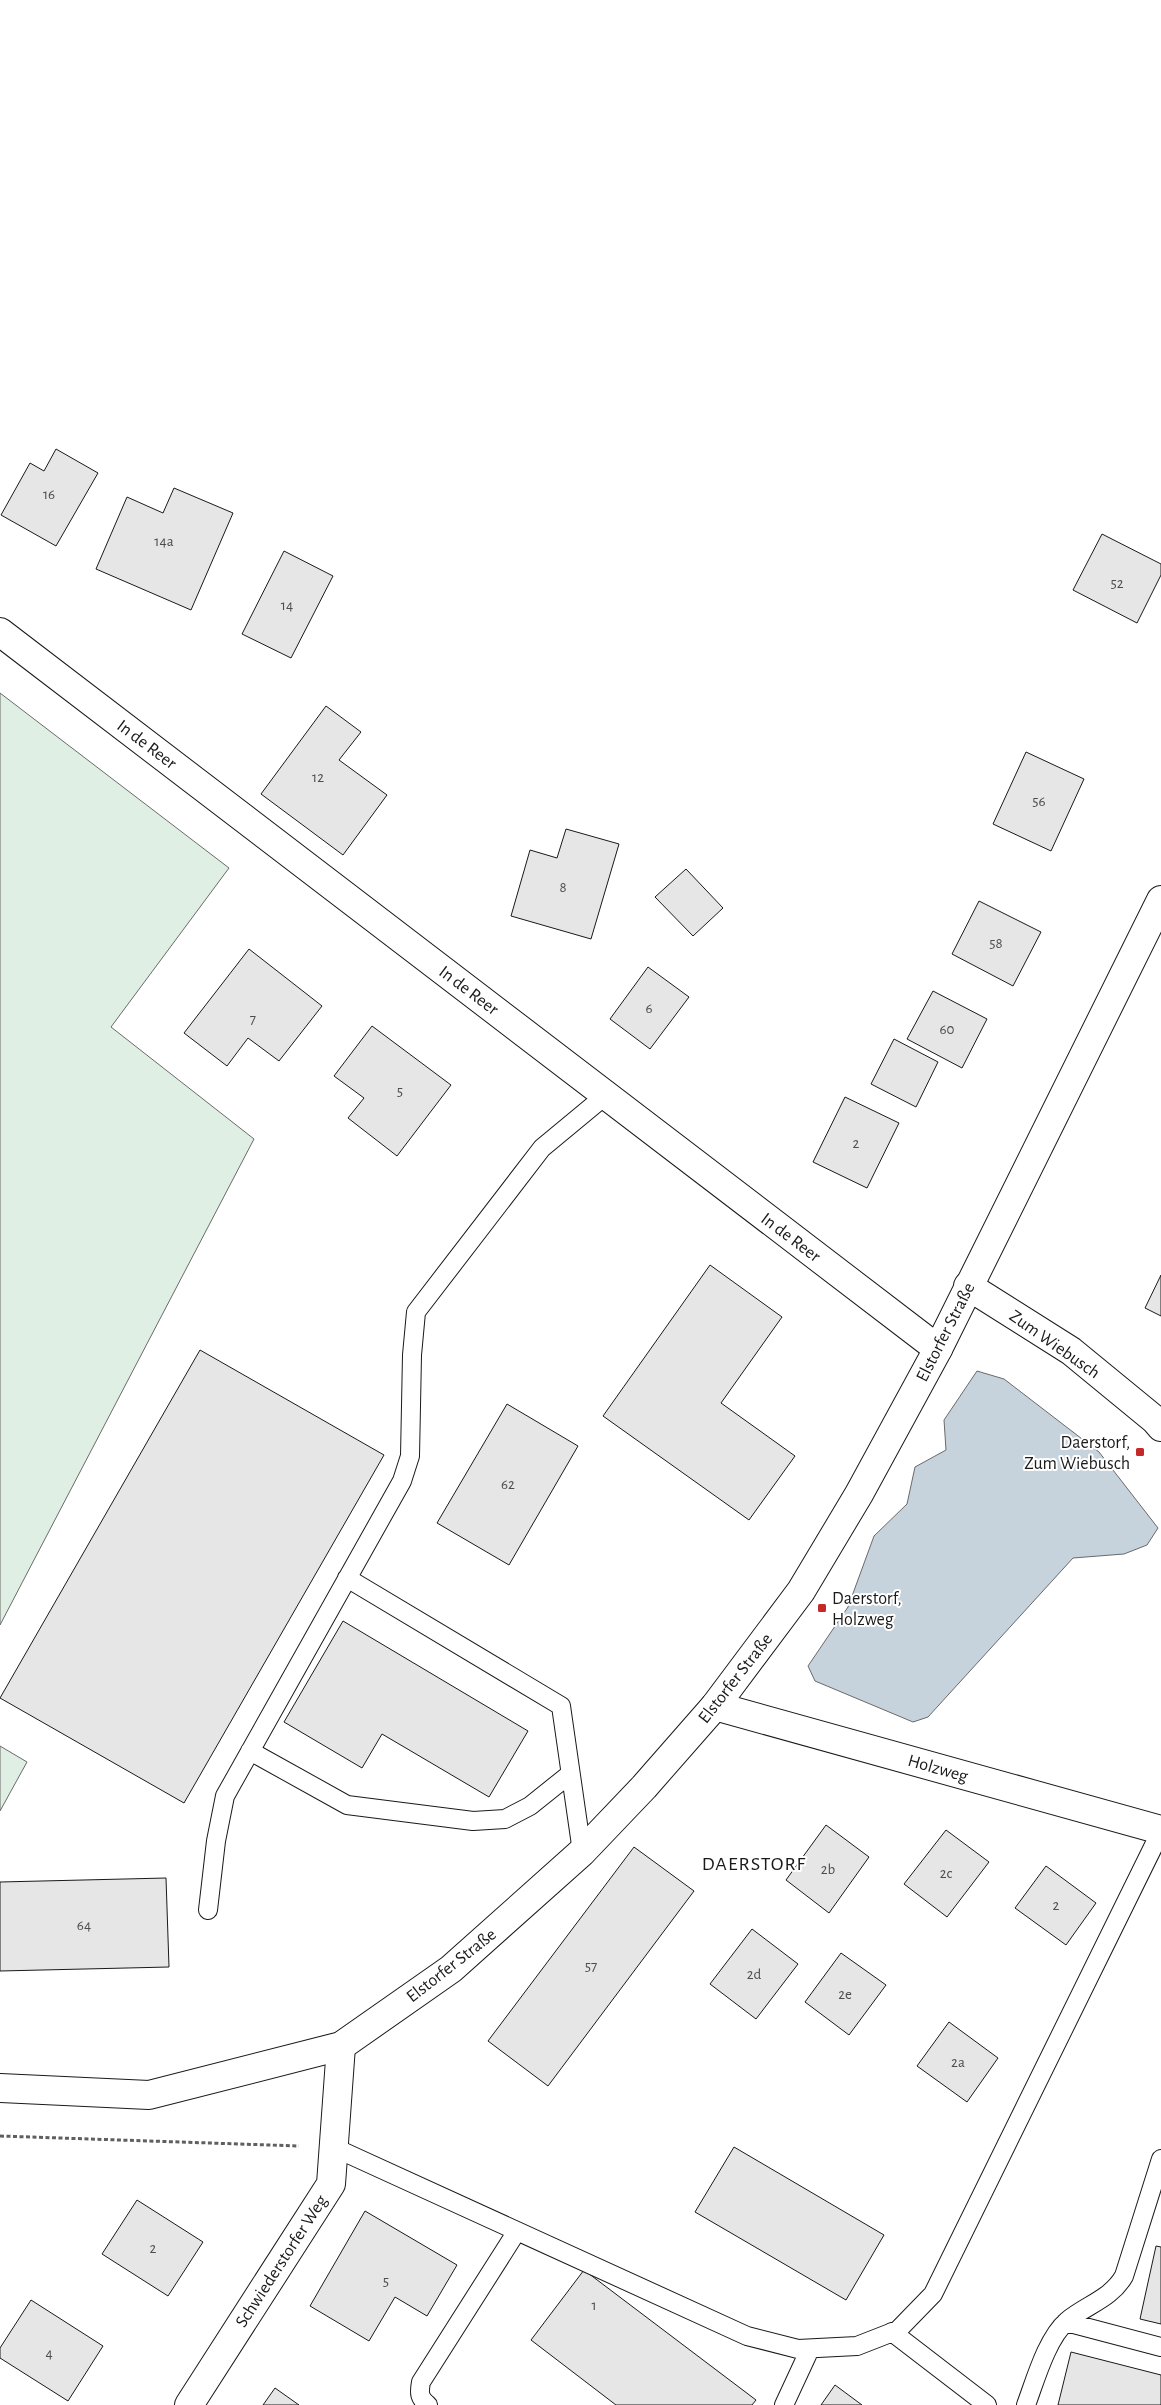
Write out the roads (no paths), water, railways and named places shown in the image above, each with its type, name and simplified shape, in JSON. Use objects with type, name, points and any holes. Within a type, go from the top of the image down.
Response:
[{"type":"street","name":"In de Reer","points":[[0,632],[938,1349]]},
{"type":"street","name":"Elstorfer Straße","points":[[0,2088],[149,2095],[341,2046],[451,1969],[582,1852],[644,1787],[715,1706],[801,1590],[859,1494],[938,1349],[1161,900]]},
{"type":"street","name":"Zum Wiebusch","points":[[968,1286],[1071,1351],[1161,1427]]},
{"type":"street","name":"Holzweg","points":[[715,1706],[1161,1830]]},
{"type":"street","name":"Schwiederstorfer Weg","points":[[190,2405],[330,2184],[341,2046]]},
{"type":"lane","points":[[208,1910],[216,1841],[225,1796],[402,1482],[410,1456],[412,1355],[416,1312],[542,1148],[606,1095]]},
{"type":"lane","points":[[347,1578],[561,1706],[582,1852]]},
{"type":"lane","points":[[250,1751],[347,1805],[473,1821],[505,1819],[530,1806],[570,1774]]},
{"type":"lane","points":[[333,2147],[747,2336],[798,2349],[857,2346],[898,2330],[933,2294],[1161,1830]]},
{"type":"lane","points":[[1026,2405],[1045,2356],[1066,2322],[1108,2296],[1118,2286],[1124,2276],[1161,2159]]},
{"type":"lane","points":[[428,2405],[421,2399],[419,2392],[421,2382],[517,2231]]},
{"type":"lane","points":[[1066,2322],[1161,2347]]},
{"type":"lane","points":[[892,2332],[987,2405]]},
{"type":"lane","points":[[784,2405],[810,2349]]},
{"type":"place","name":"Daerstorf, Zum Wiebusch","points":[[1140,1452]]},
{"type":"place","name":"Daerstorf, Holzweg","points":[[822,1608]]},
{"type":"district","name":"DAERSTORF","points":[[754,1863]]}]
